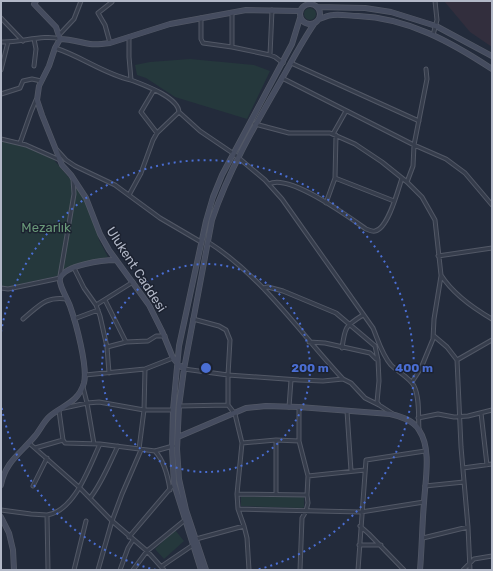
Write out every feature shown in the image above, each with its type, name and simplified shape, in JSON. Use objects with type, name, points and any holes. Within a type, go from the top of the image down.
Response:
[{"type":"street","points":[[20,143],[37,100],[39,86],[49,66],[54,48],[59,37],[74,19],[81,1]]},
{"type":"street","points":[[434,35],[436,26],[435,1]]},
{"type":"street","points":[[33,2],[56,27],[59,37]]},
{"type":"street","points":[[110,43],[106,25],[98,13],[112,2]]},
{"type":"street","points":[[201,570],[174,484],[172,446],[177,363],[201,242],[213,197],[292,44],[300,18],[300,11],[305,3],[366,8],[391,12],[436,26],[492,56]]},
{"type":"street","points":[[317,5],[320,13],[319,19]]},
{"type":"street","points":[[1,42],[23,41],[52,36],[91,44],[110,43],[170,24],[232,12],[246,10],[300,11]]},
{"type":"street","points":[[270,55],[272,10]]},
{"type":"street","points":[[232,12],[232,47]]},
{"type":"street","points":[[206,570],[186,510],[179,479],[177,449],[179,406],[184,369],[212,220],[238,158],[255,124],[314,24],[319,19],[333,15],[365,16],[397,22],[434,35],[460,48],[492,69]]},
{"type":"street","points":[[1,18],[23,41]]},
{"type":"street","points":[[201,18],[201,39],[203,43],[270,55],[282,63]]},
{"type":"street","points":[[300,18],[304,23],[314,24]]},
{"type":"street","points":[[129,37],[129,57],[132,80]]},
{"type":"street","points":[[34,39],[36,49],[34,66]]},
{"type":"street","points":[[1,70],[8,42]]},
{"type":"street","points":[[54,48],[66,51],[88,64],[132,80],[173,101],[179,108],[179,112],[200,131],[234,154],[269,184],[282,199],[373,328],[382,350],[390,364],[412,382],[416,397],[419,430],[425,451],[427,473],[420,570]]},
{"type":"street","points":[[291,63],[418,121]]},
{"type":"street","points":[[408,182],[413,166],[414,145],[427,79],[426,69]]},
{"type":"street","points":[[282,78],[414,145],[446,158],[474,183],[492,205]]},
{"type":"street","points":[[1,94],[20,88],[23,81],[26,80],[41,81]]},
{"type":"street","points":[[154,90],[141,112],[158,133]]},
{"type":"street","name":"Ulukent Caddesi","points":[[37,100],[62,165],[73,177],[86,198],[100,234],[109,250],[149,305],[173,358],[184,369]]},
{"type":"street","points":[[326,203],[335,178],[334,134],[346,111]]},
{"type":"street","points":[[129,195],[140,173],[153,140],[179,112]]},
{"type":"street","points":[[255,124],[289,133],[334,134],[355,144],[382,162],[408,182],[422,197],[435,220],[441,275],[434,319],[434,336],[430,349],[412,382]]},
{"type":"street","points":[[1,139],[20,143],[60,160]]},
{"type":"street","points":[[54,146],[66,160],[75,166],[115,185],[160,218],[201,242]]},
{"type":"street","points":[[1,485],[5,470],[18,454],[29,443],[49,417],[72,402],[83,385],[85,375],[74,319],[59,280],[74,194],[73,177]]},
{"type":"street","points":[[335,178],[394,201]]},
{"type":"street","points":[[269,184],[275,182],[303,190],[366,229],[375,231],[380,230],[385,224],[402,178]]},
{"type":"street","points":[[208,242],[226,253],[263,288],[343,379],[351,384],[365,398],[415,425],[419,430]]},
{"type":"street","points":[[438,256],[492,248]]},
{"type":"street","points":[[1,288],[8,288],[60,277],[74,268],[101,260],[116,260]]},
{"type":"street","points":[[74,268],[84,288],[98,310],[107,347],[109,373]]},
{"type":"street","points":[[441,275],[463,299],[492,319]]},
{"type":"street","points":[[96,305],[133,282]]},
{"type":"street","points":[[263,288],[268,287],[283,291],[336,313],[374,346],[378,360],[379,381],[377,402],[379,405]]},
{"type":"street","points":[[23,318],[40,304],[52,299],[67,299]]},
{"type":"street","points":[[105,300],[126,342]]},
{"type":"street","points":[[74,319],[98,310]]},
{"type":"street","points":[[342,348],[345,330],[349,324],[363,315]]},
{"type":"street","points":[[193,319],[219,326],[226,330],[230,340],[228,405],[235,414],[242,443],[237,494],[238,509],[244,526],[248,550],[249,570]]},
{"type":"street","points":[[107,347],[126,342],[148,341],[156,336],[164,336]]},
{"type":"street","points":[[434,336],[447,347],[457,360],[470,570]]},
{"type":"street","points":[[457,360],[492,340]]},
{"type":"street","points":[[309,342],[314,341],[370,353],[378,360]]},
{"type":"street","points":[[85,375],[145,369],[173,358]]},
{"type":"street","points":[[98,570],[112,521],[140,449],[144,410],[145,369]]},
{"type":"street","points":[[184,369],[228,375],[291,380],[323,381],[343,379]]},
{"type":"street","points":[[289,406],[291,380]]},
{"type":"street","points":[[83,385],[94,444]]},
{"type":"street","points":[[64,408],[99,402],[144,410],[173,410]]},
{"type":"street","points":[[179,406],[228,405]]},
{"type":"street","points":[[178,436],[235,414],[246,408],[266,406],[289,406],[397,416]]},
{"type":"street","points":[[299,407],[299,441],[308,476],[308,504],[302,518],[300,570]]},
{"type":"street","points":[[418,418],[438,414],[454,417],[492,410]]},
{"type":"street","points":[[59,411],[63,440],[65,443],[100,444],[155,451],[172,446]]},
{"type":"street","points":[[347,411],[351,472]]},
{"type":"street","points":[[481,413],[487,465]]},
{"type":"street","points":[[35,448],[63,440]]},
{"type":"street","points":[[242,443],[276,440],[299,441]]},
{"type":"street","points":[[276,440],[276,494]]},
{"type":"street","points":[[29,443],[80,488],[129,537],[147,551],[164,570]]},
{"type":"street","points":[[1,510],[47,515],[60,511],[80,488],[100,444]]},
{"type":"street","points":[[90,498],[97,490],[103,479],[118,446]]},
{"type":"street","points":[[155,451],[160,456],[166,472],[170,490]]},
{"type":"street","points":[[358,570],[361,512],[366,460],[425,451]]},
{"type":"street","points":[[33,486],[47,458]]},
{"type":"street","points":[[463,468],[492,464]]},
{"type":"street","points":[[308,476],[365,470]]},
{"type":"street","points":[[425,486],[464,482]]},
{"type":"street","points":[[129,537],[174,484]]},
{"type":"street","points":[[237,494],[307,495]]},
{"type":"street","points":[[238,509],[361,512],[424,502]]},
{"type":"street","points":[[47,515],[48,570]]},
{"type":"street","points":[[1,517],[9,533],[13,550],[14,570]]},
{"type":"street","points":[[133,570],[147,551],[185,520]]},
{"type":"street","points":[[74,570],[86,521]]},
{"type":"street","points":[[196,539],[244,526]]},
{"type":"street","points":[[360,526],[381,545],[404,570]]},
{"type":"street","points":[[423,538],[468,528]]},
{"type":"street","points":[[120,570],[128,548],[133,540]]},
{"type":"street","points":[[162,566],[193,545]]},
{"type":"street","points":[[359,545],[381,545]]},
{"type":"street","points":[[463,570],[474,559],[492,556]]},
{"type":"shaded area","points":[[444,1],[492,1],[492,47],[470,32]]},
{"type":"green space","points":[[308,8],[312,8],[316,14],[312,20],[308,20],[304,16],[304,12]]},
{"type":"green space","points":[[190,59],[254,65],[270,71],[247,119],[175,97],[146,78],[137,75],[135,65],[150,62]]},
{"type":"green space","name":"Mezarlık","points":[[1,141],[30,148],[54,160],[83,196],[95,224],[99,240],[108,257],[67,267],[57,276],[3,288],[1,286]]},
{"type":"green space","points":[[241,497],[304,497],[304,507],[241,506]]},
{"type":"green space","points":[[175,530],[184,541],[164,559],[155,549]]}]
